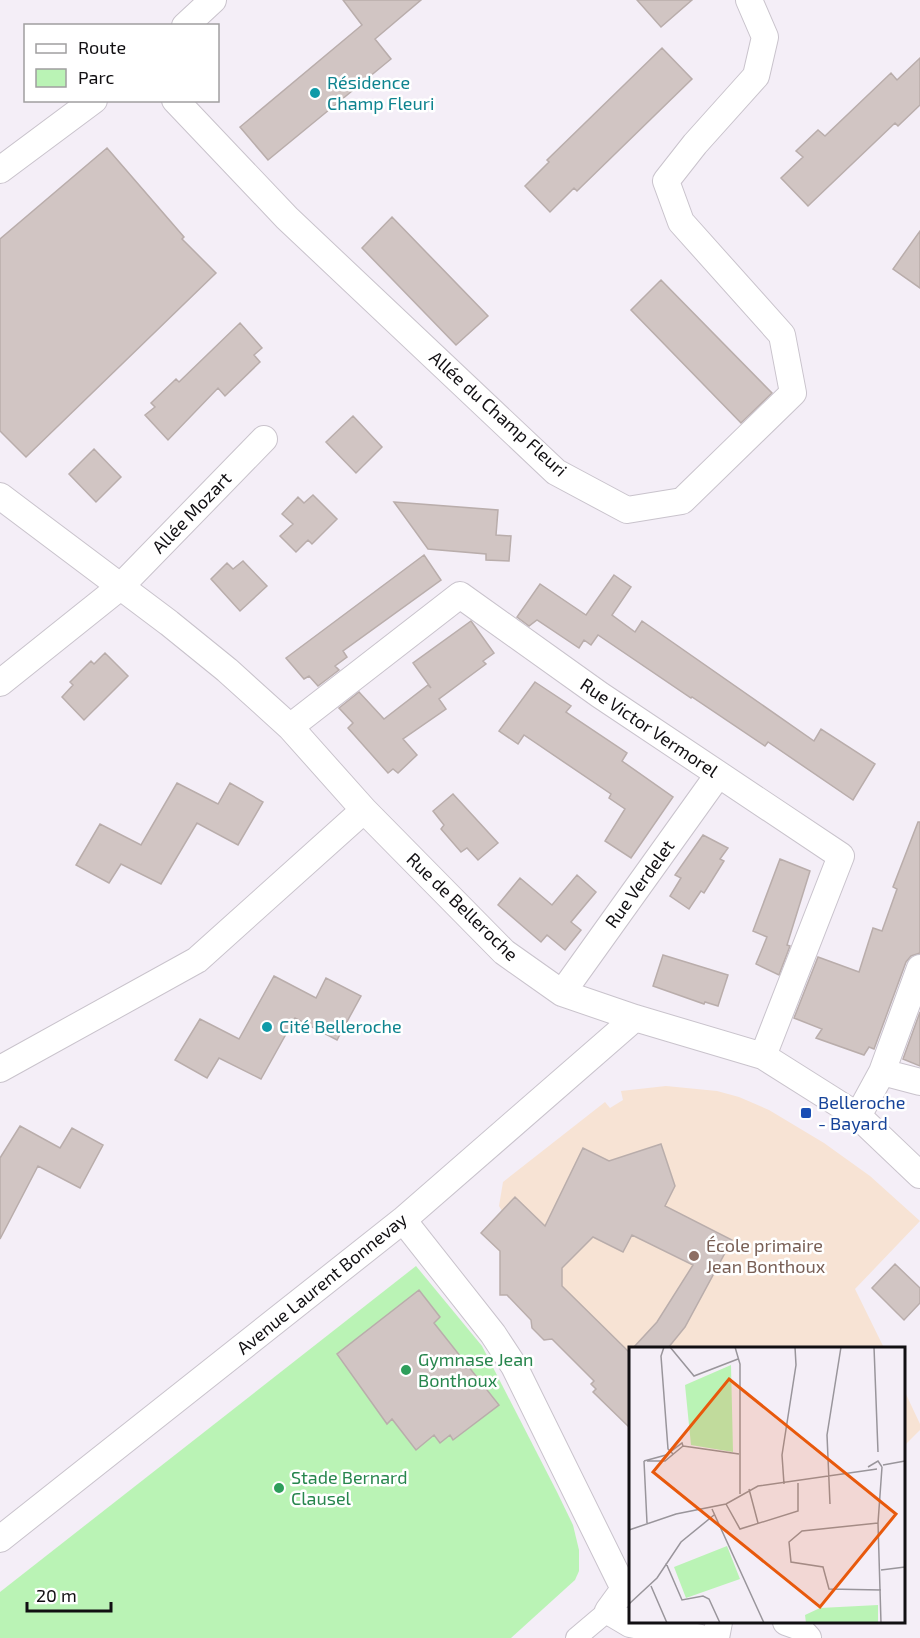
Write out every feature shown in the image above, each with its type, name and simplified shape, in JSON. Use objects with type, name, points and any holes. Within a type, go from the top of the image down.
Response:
[{"type":"street","points":[[187,24],[213,0]]},
{"type":"street","name":"Allée du Champ Fleuri","points":[[177,102],[287,218],[556,472],[627,510],[682,501],[793,393],[782,335],[681,222],[666,181],[694,144],[756,76],[765,37],[750,0]]},
{"type":"street","points":[[0,170],[91,102]]},
{"type":"street","name":"Allée Mozart","points":[[0,683],[120,587],[264,440]]},
{"type":"street","name":"Rue de Belleroche","points":[[0,496],[227,670],[290,727],[363,810],[504,952],[562,993],[635,1018],[763,1056],[858,1116],[920,1175]]},
{"type":"street","name":"Rue Victor Vermorel","points":[[290,727],[460,596],[718,775],[841,856],[763,1056]]},
{"type":"street","name":"Rue Verdelet","points":[[562,993],[718,775]]},
{"type":"street","points":[[0,1069],[197,960],[363,810]]},
{"type":"street","points":[[858,1116],[882,1072],[920,968]]},
{"type":"street","name":"Avenue Laurent Bonnevay","points":[[0,1539],[403,1220],[635,1018]]},
{"type":"street","points":[[882,1072],[920,1082]]},
{"type":"street","points":[[403,1220],[493,1334],[514,1366],[627,1590],[608,1611],[576,1638]]},
{"type":"street","points":[[608,1611],[630,1624],[701,1638]]},
{"type":"street","points":[[716,1638],[719,1623]]},
{"type":"street","points":[[789,1623],[797,1626],[808,1638]]},
{"type":"shaded area","name":"École primaire Jean Bonthoux","points":[[666,1086],[717,1091],[739,1097],[769,1110],[824,1143],[870,1176],[920,1221],[855,1289],[884,1347],[629,1347],[629,1422],[627,1425],[593,1392],[596,1389],[591,1384],[598,1377],[575,1354],[571,1358],[553,1340],[544,1340],[532,1328],[531,1320],[518,1295],[500,1295],[500,1252],[481,1233],[502,1211],[499,1206],[503,1182],[605,1102],[610,1108],[623,1100],[621,1091]]},
{"type":"shaded area","points":[[905,1392],[920,1424],[920,1430],[905,1445]]},
{"type":"green space","points":[[416,1266],[482,1346],[573,1525],[579,1550],[579,1571],[575,1580],[511,1638],[0,1638],[0,1592]]},
{"type":"building","name":"Résidence Champ Fleuri","points":[[343,0],[421,0],[375,39],[391,59],[268,160],[240,127],[362,25]]},
{"type":"building","points":[[637,0],[692,0],[661,27]]},
{"type":"building","points":[[662,48],[692,79],[577,191],[574,188],[550,212],[525,186],[549,162],[547,160]]},
{"type":"building","points":[[920,58],[920,105],[898,126],[895,123],[808,206],[781,178],[803,157],[796,151],[818,130],[825,136],[891,73],[897,80]]},
{"type":"building","points":[[107,148],[184,237],[182,239],[216,273],[26,457],[0,431],[0,239]]},
{"type":"building","points":[[392,217],[488,316],[456,345],[362,248]]},
{"type":"building","points":[[920,231],[920,288],[893,269]]},
{"type":"building","points":[[661,280],[772,393],[741,423],[631,310]]},
{"type":"building","points":[[240,323],[262,348],[254,355],[260,362],[225,396],[218,388],[168,440],[145,415],[155,407],[151,403],[176,379],[179,382]]},
{"type":"building","points":[[353,416],[382,447],[356,473],[326,442]]},
{"type":"building","points":[[94,449],[121,477],[96,502],[69,474]]},
{"type":"building","points":[[313,495],[337,519],[312,544],[308,540],[296,552],[280,536],[293,524],[282,514],[298,497],[304,503]]},
{"type":"building","points":[[394,502],[498,510],[496,535],[511,536],[509,561],[486,560],[486,554],[428,549]]},
{"type":"building","points":[[424,555],[441,580],[343,651],[347,657],[335,666],[339,670],[318,686],[309,676],[304,679],[286,658]]},
{"type":"building","points":[[243,561],[267,586],[240,611],[211,579],[227,563],[233,569]]},
{"type":"building","points":[[614,575],[631,587],[612,615],[635,632],[642,621],[814,741],[821,729],[875,764],[853,800],[768,742],[765,746],[598,635],[591,645],[584,640],[579,648],[537,620],[529,626],[517,617],[540,584],[586,615]]},
{"type":"building","points":[[471,621],[494,653],[483,661],[486,664],[439,699],[446,709],[403,739],[417,755],[398,773],[393,769],[388,773],[348,728],[353,723],[339,708],[359,692],[384,719],[428,685],[431,688],[413,663]]},
{"type":"building","points":[[105,653],[128,676],[84,720],[62,697],[73,685],[70,682],[91,661],[94,664]]},
{"type":"building","points":[[535,682],[571,706],[566,712],[627,753],[622,761],[673,797],[631,858],[605,841],[625,809],[609,798],[611,794],[524,735],[518,744],[499,731]]},
{"type":"building","points":[[177,783],[218,804],[230,783],[263,802],[238,845],[197,823],[161,884],[121,864],[109,883],[76,865],[100,824],[141,845]]},
{"type":"building","points":[[453,794],[498,843],[478,860],[467,848],[461,852],[441,829],[444,825],[433,811]]},
{"type":"building","points":[[918,822],[920,822],[920,953],[911,956],[906,962],[874,1049],[869,1047],[864,1055],[816,1038],[822,1029],[794,1018],[818,957],[859,972],[873,928],[882,931],[897,889],[893,887]]},
{"type":"building","points":[[703,835],[728,848],[720,859],[724,861],[704,893],[701,891],[689,909],[670,896],[681,878],[675,875]]},
{"type":"building","points":[[780,859],[810,871],[787,945],[790,946],[779,975],[756,964],[767,937],[753,931]]},
{"type":"building","points":[[577,875],[596,892],[571,922],[581,930],[565,950],[547,935],[541,942],[498,905],[520,878],[552,905]]},
{"type":"building","points":[[663,955],[728,975],[718,1006],[705,1002],[704,1004],[653,986]]},
{"type":"building","name":"Cité Belleroche","points":[[274,976],[316,998],[326,978],[361,996],[337,1040],[295,1018],[261,1079],[219,1058],[207,1078],[175,1060],[200,1019],[239,1039]]},
{"type":"building","points":[[920,1012],[920,1066],[903,1059]]},
{"type":"building","points":[[20,1126],[60,1148],[72,1128],[103,1145],[80,1188],[38,1166],[0,1239],[0,1158]]},
{"type":"building","points":[[661,1144],[675,1186],[665,1206],[732,1240],[685,1327],[669,1347],[634,1347],[657,1322],[693,1265],[632,1235],[623,1252],[593,1237],[562,1268],[562,1286],[629,1352],[629,1427],[593,1392],[596,1389],[591,1384],[594,1381],[552,1339],[544,1340],[532,1328],[531,1320],[507,1295],[500,1295],[500,1251],[481,1233],[515,1197],[545,1226],[583,1148],[609,1161]]},
{"type":"building","points":[[895,1264],[920,1288],[920,1303],[904,1320],[872,1288]]},
{"type":"building","name":"Gymnase Jean Bonthoux","points":[[419,1290],[440,1317],[434,1323],[499,1405],[453,1440],[450,1435],[440,1443],[434,1435],[416,1450],[392,1419],[387,1424],[337,1354]]},
{"type":"place","name":"Résidence Champ Fleuri","points":[[315,93]]},
{"type":"place","name":"Cité Belleroche","points":[[267,1027]]},
{"type":"place","name":"Belleroche - Bayard","points":[[806,1113]]},
{"type":"place","name":"École primaire Jean Bonthoux","points":[[694,1256]]},
{"type":"place","name":"Gymnase Jean Bonthoux","points":[[406,1370]]},
{"type":"place","name":"Stade Bernard Clausel","points":[[279,1488]]}]
